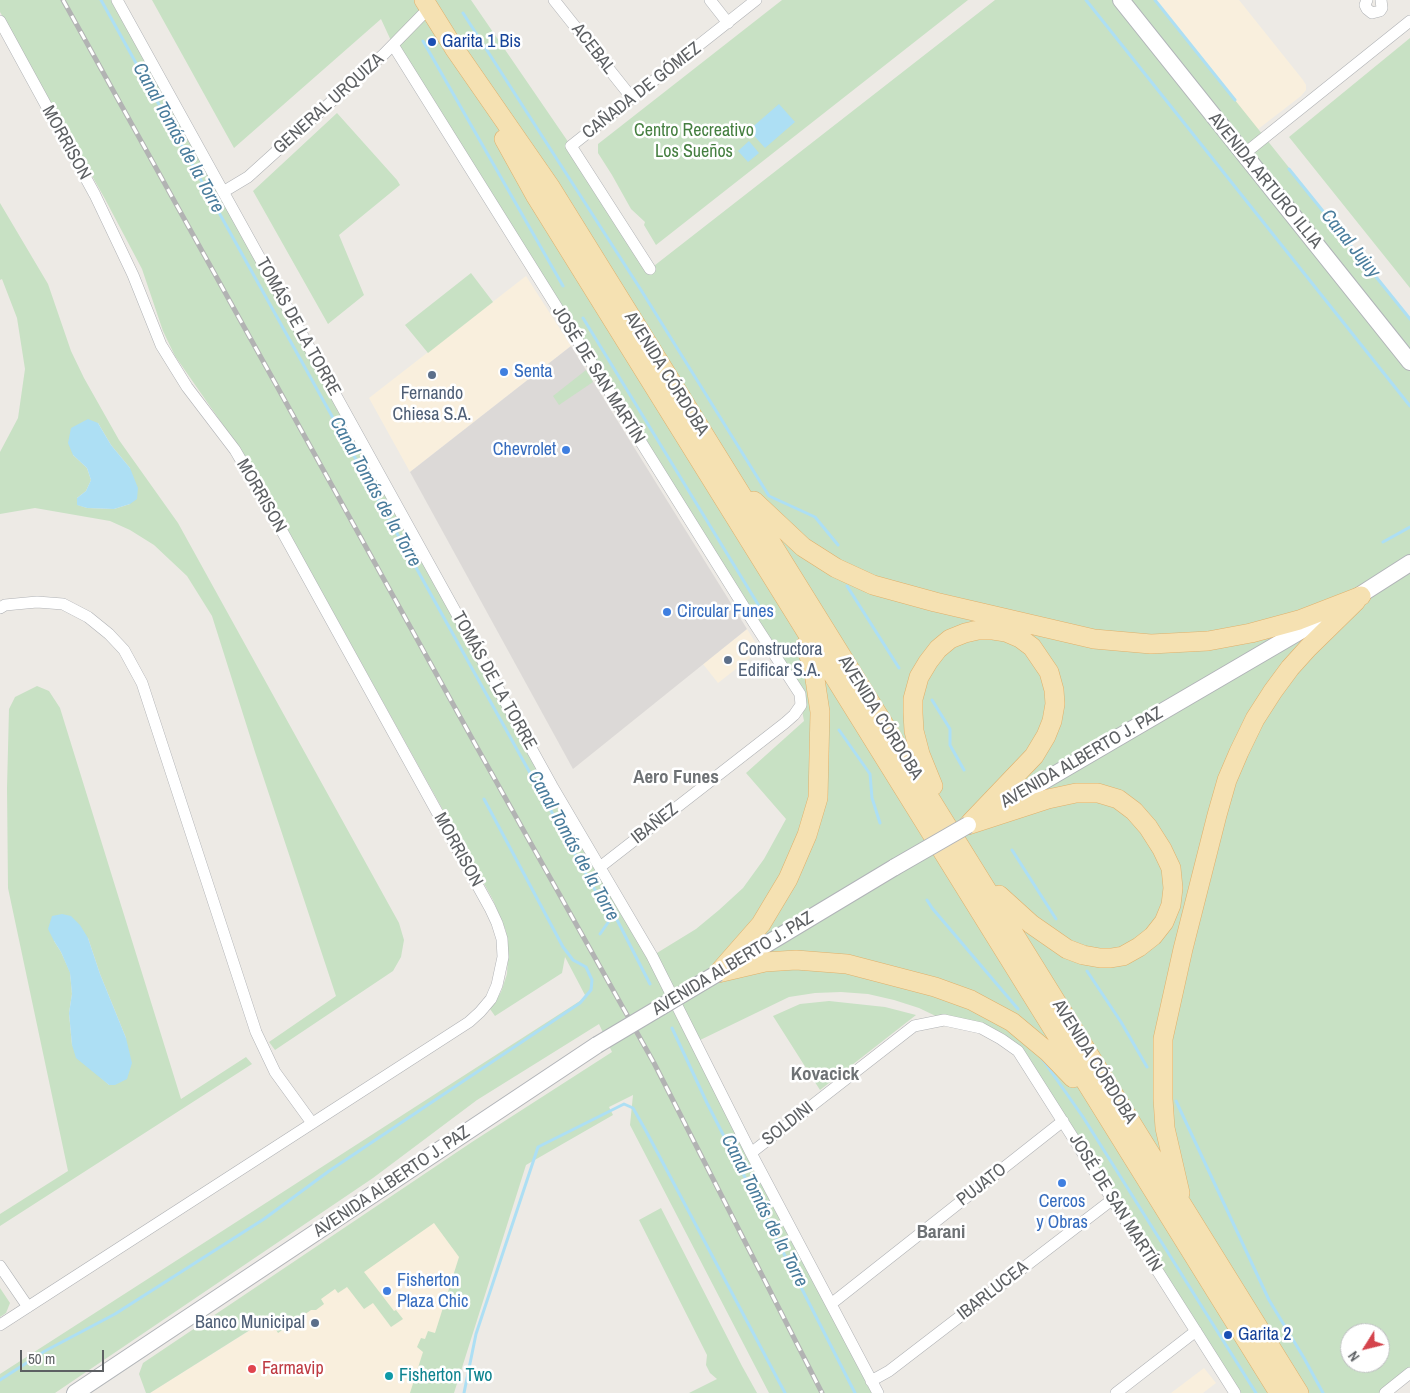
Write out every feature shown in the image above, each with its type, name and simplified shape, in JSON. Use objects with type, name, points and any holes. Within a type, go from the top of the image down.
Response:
[{"type":"main road","name":"AVENIDA ARTURO ILLIA","points":[[1121,0],[1410,362]]},
{"type":"main road","name":"AVENIDA CÓRDOBA","points":[[426,4],[454,48],[551,188],[1299,1393]]},
{"type":"main road","name":"AVENIDA CÓRDOBA","points":[[454,48],[535,195],[1279,1393]]},
{"type":"main road","points":[[730,478],[803,547],[836,568],[872,585],[935,602],[1094,639],[1151,644],[1208,641],[1251,633],[1299,620],[1361,596]]},
{"type":"main road","name":"AVENIDA ALBERTO J. PAZ","points":[[75,1393],[597,1045],[895,867],[1361,596],[1410,563]]},
{"type":"main road","points":[[718,973],[761,924],[788,879],[807,835],[818,798],[820,712],[813,666],[783,594]]},
{"type":"main road","points":[[1184,1208],[1165,1128],[1163,1100],[1164,1039],[1183,949],[1227,780],[1255,719],[1273,691],[1308,648],[1361,596]]},
{"type":"main road","points":[[946,823],[920,754],[914,731],[913,699],[919,677],[928,662],[944,644],[950,639],[966,633],[978,630],[993,630],[1013,635],[1032,646],[1049,672],[1056,704],[1046,736],[1034,756],[968,826]]},
{"type":"main road","points":[[968,826],[1048,799],[1076,793],[1098,793],[1118,799],[1134,811],[1148,826],[1162,849],[1171,868],[1173,888],[1171,905],[1164,922],[1153,936],[1139,947],[1123,956],[1100,958],[1083,955],[1051,939],[1006,903],[977,873]]},
{"type":"main road","points":[[718,973],[765,962],[796,960],[846,964],[935,987],[971,1000],[1012,1022],[1048,1052],[1101,1108]]},
{"type":"street","name":"TOMÁS DE LA TORRE","points":[[117,0],[552,786],[652,956],[751,1153],[878,1393]]},
{"type":"street","name":"ACEBAL","points":[[554,0],[632,98]]},
{"type":"street","points":[[710,0],[728,22]]},
{"type":"street","name":"CAÑADA DE GÓMEZ","points":[[650,269],[571,146],[756,0]]},
{"type":"street","points":[[1367,0],[1366,9],[1372,13],[1380,11],[1382,8],[1381,0]]},
{"type":"street","name":"GENERAL URQUIZA","points":[[223,192],[248,177],[393,45],[426,4]]},
{"type":"street","name":"MORRISON","points":[[0,21],[95,195],[133,275],[161,346],[188,387],[235,450],[277,522],[490,908],[502,939],[503,957],[499,977],[491,999],[469,1022],[0,1325]]},
{"type":"street","points":[[1244,154],[1410,21]]},
{"type":"street","name":"JOSÉ DE SAN MARTÍN","points":[[393,45],[754,624],[793,682],[800,694],[801,705]]},
{"type":"street","points":[[0,608],[5,605],[37,602],[63,604],[88,617],[109,634],[124,650],[142,683],[256,1032],[275,1072],[312,1123]]},
{"type":"street","name":"IBAÑEZ","points":[[600,867],[785,723],[801,705]]},
{"type":"street","name":"SOLDINI","points":[[751,1153],[914,1026],[944,1020],[981,1028]]},
{"type":"street","name":"JOSÉ DE SAN MARTÍN","points":[[981,1028],[1001,1038],[1018,1051],[1235,1393]]},
{"type":"street","name":"PUJATO","points":[[831,1304],[1063,1121]]},
{"type":"street","name":"IBARLUCEA","points":[[872,1381],[889,1371],[1113,1198]]},
{"type":"street","points":[[0,1266],[28,1307]]},
{"type":"street","points":[[1116,1393],[1196,1331]]},
{"type":"street","points":[[1385,1393],[1410,1373]]},
{"type":"shaded area","points":[[1148,0],[1239,0],[1303,80],[1306,90],[1257,130]]},
{"type":"shaded area","points":[[526,276],[571,346],[410,472],[369,398]]},
{"type":"shaded area","points":[[571,346],[747,629],[573,769],[410,472]]},
{"type":"shaded area","name":"Constructora Edificar S.A.","points":[[747,629],[760,650],[718,683],[703,664]]},
{"type":"shaded area","name":"Fisherton Plaza Chic","points":[[505,1162],[429,1393],[150,1393],[354,1265]]},
{"type":"shaded area","points":[[1204,1368],[1216,1383],[1203,1393],[1171,1393]]},
{"type":"green space","points":[[0,0],[117,0],[652,956],[696,929],[719,910],[743,888],[764,859],[786,819],[746,773],[804,721],[801,705],[393,45],[381,19],[234,148],[152,0],[471,0],[571,146],[650,269],[995,0],[1155,0],[1410,319],[1410,1373],[1385,1393],[1235,1393],[1018,1051],[1001,1039],[944,1020],[919,1008],[868,994],[841,992],[789,997],[696,1042],[878,1393],[769,1393],[630,1125],[633,1095],[609,1107],[613,1115],[526,1165],[454,1393],[410,1393],[423,1352],[417,1347],[421,1338],[425,1339],[428,1331],[435,1333],[459,1257],[434,1223],[364,1272],[394,1311],[396,1310],[403,1319],[391,1327],[373,1303],[364,1309],[347,1287],[338,1293],[335,1289],[321,1299],[324,1304],[316,1310],[311,1310],[278,1333],[269,1318],[150,1393],[146,1393],[139,1374],[143,1363],[472,1142],[612,1052],[599,1024],[477,1100],[373,1178],[55,1393],[0,1393],[0,1374],[586,997],[565,957],[562,973],[495,1016],[490,1009],[501,992],[507,974],[508,954],[506,931],[493,900],[253,468],[175,356],[163,331],[142,269],[0,12]]},
{"type":"green space","name":"Centro Recreativo Los Sueños","points":[[782,0],[968,0],[656,245],[644,225],[645,222],[631,209],[598,153],[598,144]]},
{"type":"green space","points":[[1410,38],[1410,288],[1289,137]]},
{"type":"green space","points":[[337,113],[400,185],[339,235],[364,295],[328,324],[253,191]]},
{"type":"green space","points":[[0,203],[48,284],[71,351],[84,378],[119,440],[178,523],[399,923],[404,940],[401,957],[393,971],[275,1050],[269,1042],[336,996],[212,616],[187,576],[154,545],[130,530],[110,521],[35,508],[0,514],[0,452],[18,418],[25,369],[17,318],[2,279],[0,280]],"holes":[[[98,423],[111,445],[130,468],[130,504],[114,509],[87,508],[78,505],[77,498],[86,491],[91,480],[87,468],[73,455]]]},
{"type":"green space","points":[[471,273],[493,302],[428,353],[405,325]]},
{"type":"green space","points":[[586,370],[593,382],[559,405],[553,396]]},
{"type":"green space","points":[[37,686],[49,691],[60,708],[181,1099],[246,1057],[252,1064],[0,1226],[0,1214],[68,1171],[8,888],[7,788],[9,709],[15,697]],"holes":[[[88,938],[100,974],[126,1038],[109,1085],[72,1045],[69,1013],[72,994],[70,972],[54,941]]]},
{"type":"green space","points":[[829,1001],[885,1007],[916,1015],[820,1090],[773,1016],[800,1004]]},
{"type":"green space","points":[[661,1208],[757,1393],[689,1393],[717,1379],[710,1373],[706,1365],[707,1355],[639,1220]]},
{"type":"green space","points":[[0,1288],[10,1303],[6,1313],[0,1317]]},
{"type":"water","points":[[779,104],[795,122],[765,148],[749,130]]},
{"type":"water","points":[[749,141],[759,153],[748,162],[738,151]]},
{"type":"water","points":[[88,419],[98,423],[111,445],[130,468],[138,488],[137,499],[130,504],[114,509],[87,508],[77,505],[77,498],[86,491],[91,480],[87,468],[73,455],[68,443],[71,428]]},
{"type":"water","points":[[62,914],[71,916],[80,925],[88,938],[100,974],[126,1038],[132,1063],[127,1079],[115,1085],[109,1085],[76,1058],[72,1045],[69,1013],[72,994],[70,973],[48,929],[52,916]]},
{"type":"waterway","name":"Canal Tomás de la Torre","points":[[101,0],[595,890],[614,914],[650,984]]},
{"type":"waterway","points":[[1086,0],[1410,406]]},
{"type":"waterway","name":"Canal Jujuy","points":[[1155,0],[1235,100]]},
{"type":"waterway","points":[[463,13],[641,290],[769,496],[815,517],[838,545]]},
{"type":"waterway","points":[[423,41],[563,286]]},
{"type":"waterway","name":"Canal Jujuy","points":[[1289,169],[1410,319]]},
{"type":"waterway","points":[[583,318],[759,606]]},
{"type":"waterway","points":[[1383,542],[1410,527]]},
{"type":"waterway","points":[[847,586],[899,668]]},
{"type":"waterway","points":[[932,700],[950,729],[950,745],[964,770]]},
{"type":"waterway","points":[[839,730],[870,774],[872,798],[880,823]]},
{"type":"waterway","points":[[0,1380],[45,1351],[115,1314],[264,1219],[329,1171],[580,1003],[591,990],[592,980],[586,967],[573,960],[563,947],[484,799]]},
{"type":"waterway","points":[[1012,850],[1056,919]]},
{"type":"waterway","points":[[927,900],[1018,1009]]},
{"type":"waterway","points":[[600,934],[614,914]]},
{"type":"waterway","points":[[1087,971],[1121,1022],[1147,1067]]},
{"type":"waterway","name":"Canal Tomás de la Torre","points":[[672,1028],[707,1103],[855,1393]]},
{"type":"waterway","points":[[1041,1057],[1083,1117],[1256,1393]]},
{"type":"waterway","points":[[1176,1101],[1269,1300],[1323,1393]]},
{"type":"waterway","points":[[464,1393],[476,1334],[538,1147],[624,1104],[633,1108],[646,1131],[785,1393]]},
{"type":"railway","points":[[63,0],[654,1063],[822,1393]]},
{"type":"place","name":"Garita 1 Bis","points":[[432,42]]},
{"type":"place","name":"Senta","points":[[504,372]]},
{"type":"place","name":"Fernando Chiesa S.A.","points":[[432,375]]},
{"type":"place","name":"Chevrolet","points":[[566,450]]},
{"type":"place","name":"Circular Funes","points":[[667,612]]},
{"type":"place","name":"Constructora Edificar S.A.","points":[[728,660]]},
{"type":"place","name":"Cercos y Obras","points":[[1062,1183]]},
{"type":"place","name":"Fisherton Plaza Chic","points":[[387,1291]]},
{"type":"place","name":"Banco Municipal","points":[[315,1323]]},
{"type":"place","name":"Garita 2","points":[[1228,1335]]},
{"type":"place","name":"Farmavip","points":[[252,1369]]},
{"type":"place","name":"Fisherton Two","points":[[389,1376]]},
{"type":"district","name":"Aero Funes","points":[[676,778]]},
{"type":"district","name":"Kovacick","points":[[825,1075]]},
{"type":"district","name":"Barani","points":[[941,1233]]}]
